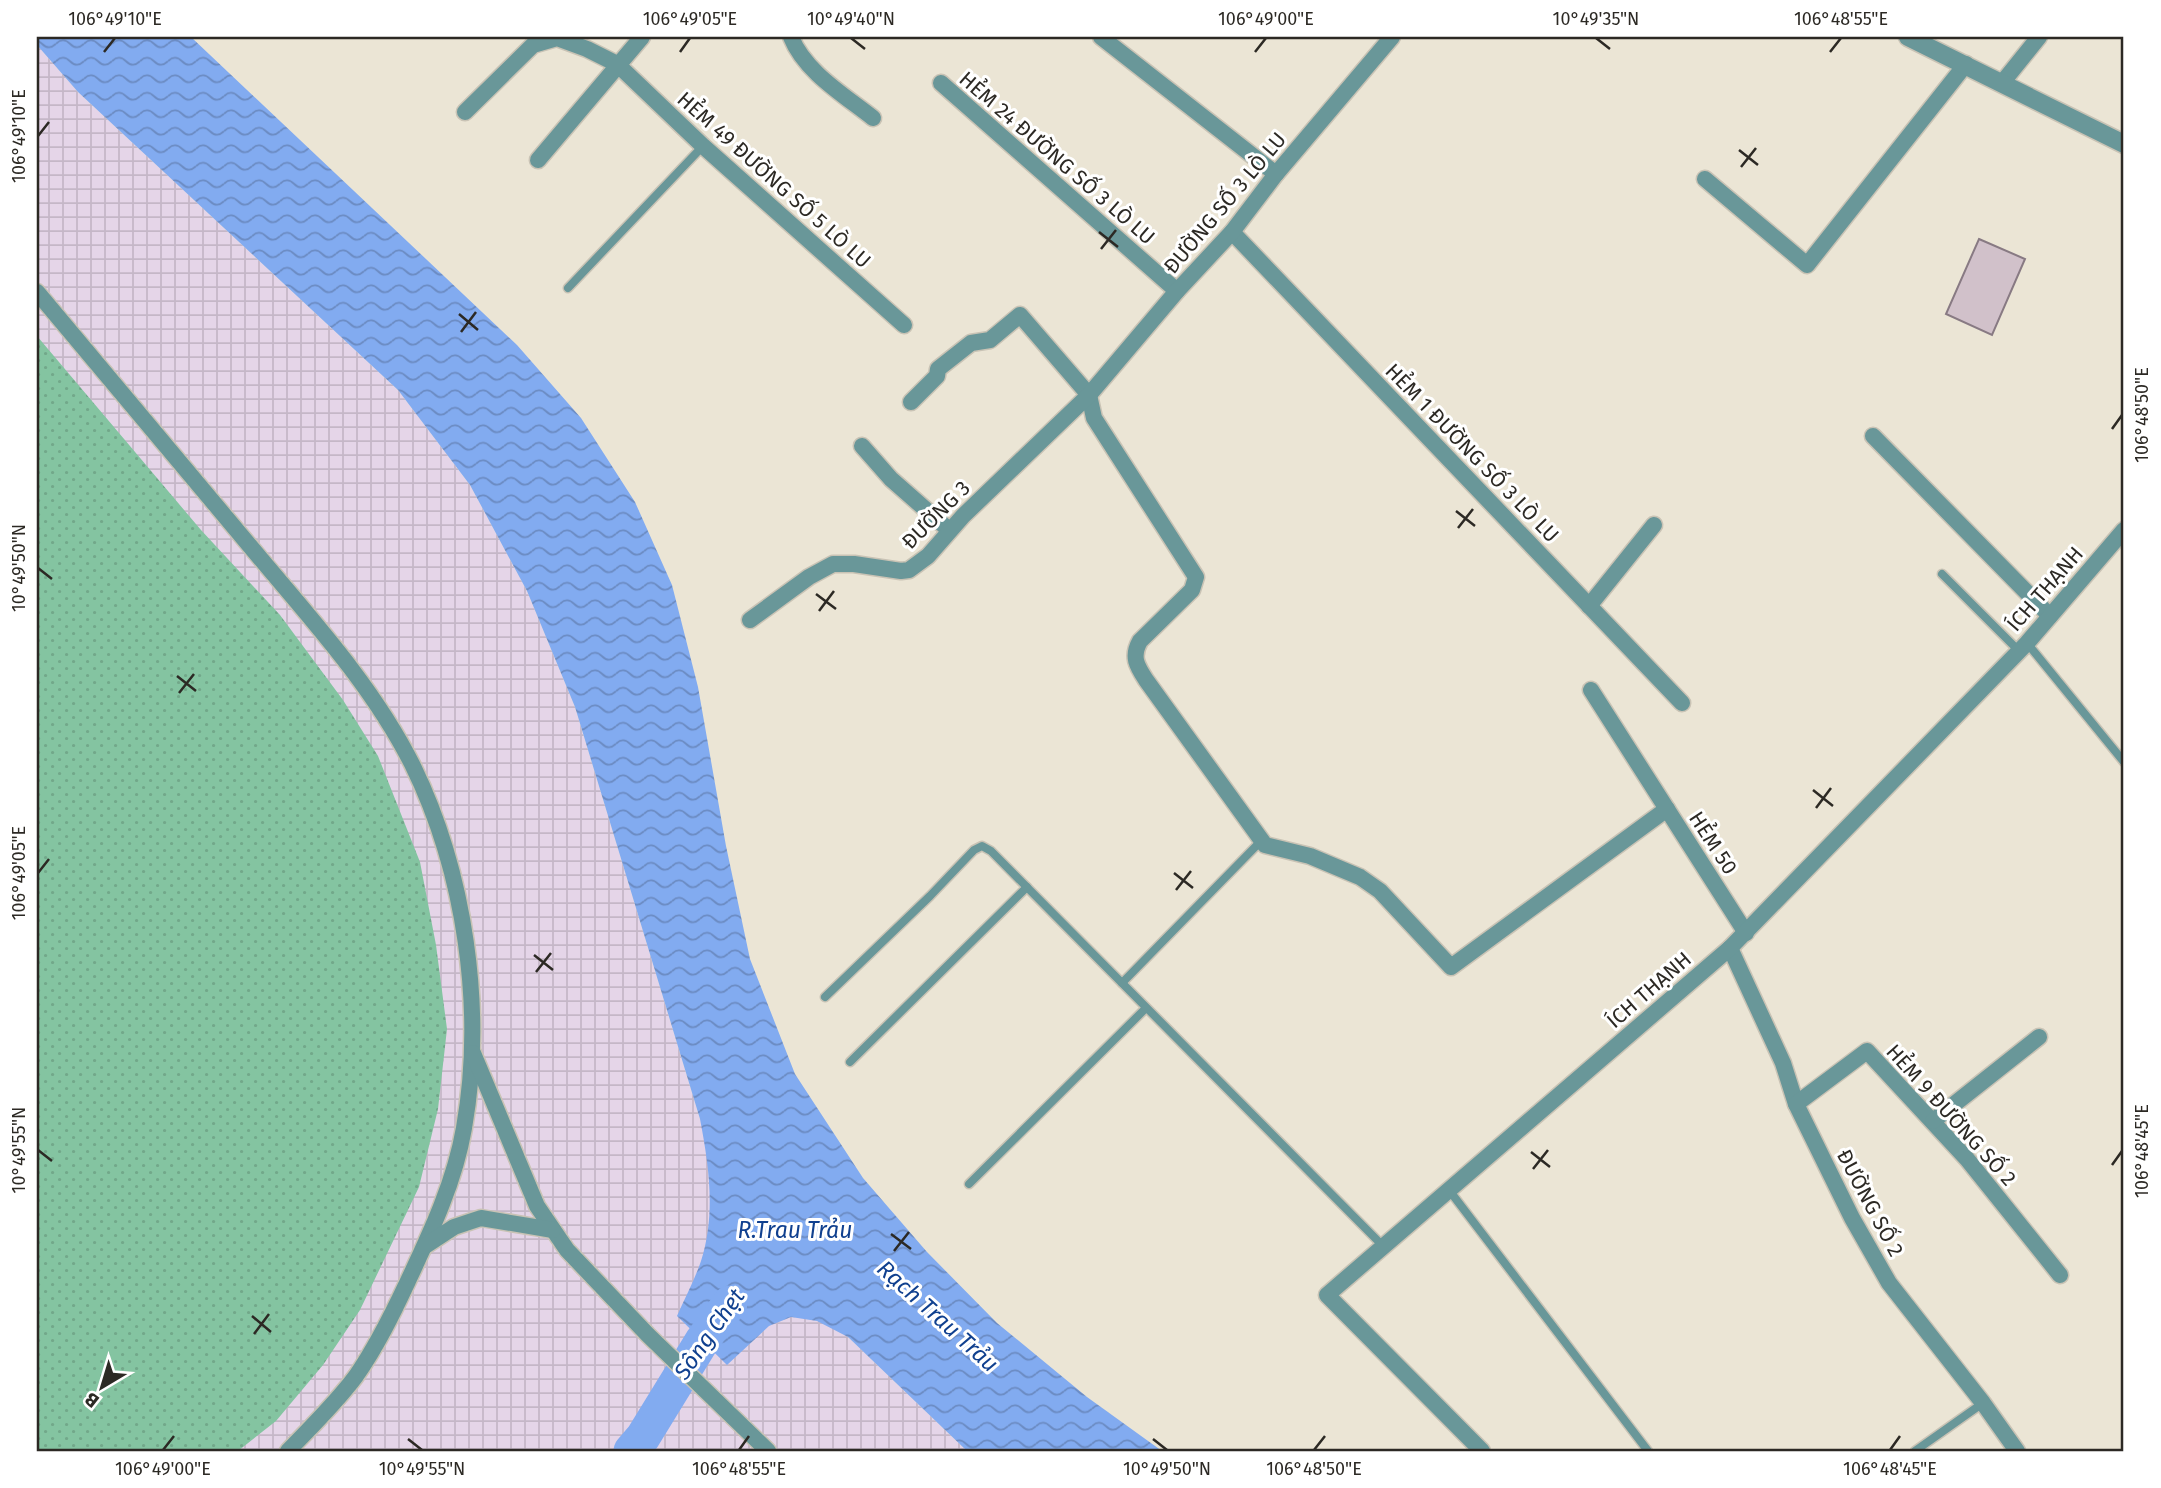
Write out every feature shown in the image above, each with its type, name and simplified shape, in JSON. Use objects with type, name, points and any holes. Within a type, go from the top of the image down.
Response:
[{"type":"street","points":[[538,160],[642,37]]},
{"type":"street","points":[[791,37],[797,53],[824,79],[873,118]]},
{"type":"street","points":[[1101,37],[1276,174]]},
{"type":"street","points":[[1908,37],[2124,144]]},
{"type":"street","points":[[2002,83],[2039,37]]},
{"type":"street","name":"HẺM 49 ĐƯỜNG SỐ 5 LÒ LU","points":[[465,112],[526,50],[546,40],[563,39],[617,64],[703,146],[904,325]]},
{"type":"street","name":"ĐƯỜNG SỐ 3 LÒ LU","points":[[1089,396],[1177,291],[1232,233],[1385,39]]},
{"type":"street","points":[[1705,179],[1807,265],[1966,64]]},
{"type":"street","name":"HẺM 24 ĐƯỜNG SỐ 3 LÒ LU","points":[[941,83],[1177,291]]},
{"type":"street","name":"HẺM 1 ĐƯỜNG SỐ 3 LÒ LU","points":[[1232,233],[1682,704]]},
{"type":"street","points":[[37,292],[349,664],[411,762],[435,816],[467,942],[471,1005],[464,1129],[446,1192],[425,1246],[383,1334],[356,1377],[288,1451]]},
{"type":"street","points":[[911,402],[937,376],[938,369],[971,343],[990,340],[1020,315],[1089,396],[1094,418],[1196,577],[1192,590],[1163,616],[1136,648],[1135,662],[1146,680],[1262,841],[1270,847],[1310,856],[1369,883],[1380,891],[1451,967],[1667,809]]},
{"type":"street","name":"ĐƯỜNG 3","points":[[750,620],[809,577],[833,564],[892,571],[909,570],[928,556],[949,530],[1089,396]]},
{"type":"street","points":[[1873,436],[2050,616]]},
{"type":"street","points":[[862,446],[891,479],[949,530]]},
{"type":"street","points":[[1589,606],[1654,525]]},
{"type":"street","name":"ÍCH THẠNH","points":[[1482,1451],[1327,1295],[1746,933],[2023,647],[2124,530]]},
{"type":"street","name":"HẺM 50","points":[[1591,690],[1746,933]]},
{"type":"street","name":"ĐƯỜNG SỐ 2","points":[[1730,948],[1783,1063],[1796,1104],[1852,1217],[1889,1283],[2017,1451]]},
{"type":"street","points":[[1933,1121],[2039,1037]]},
{"type":"street","points":[[470,1048],[537,1206],[567,1250],[648,1335],[768,1451]]},
{"type":"street","name":"HẺM 9 ĐƯỜNG SỐ 2","points":[[1796,1104],[1867,1051],[1933,1121],[2060,1275]]},
{"type":"street","points":[[425,1246],[454,1227],[481,1218],[553,1230]]},
{"type":"lane","points":[[568,288],[703,146]]},
{"type":"lane","points":[[1942,574],[2023,647],[2124,762]]},
{"type":"lane","points":[[1122,983],[1262,841]]},
{"type":"lane","points":[[825,997],[982,846],[991,851],[1383,1247]]},
{"type":"lane","points":[[850,1062],[1027,887]]},
{"type":"lane","points":[[969,1184],[1146,1008]]},
{"type":"lane","points":[[1449,1190],[1648,1451]]},
{"type":"lane","points":[[1915,1451],[1983,1403]]},
{"type":"shaded area","points":[[37,45],[78,92],[398,390],[470,485],[527,591],[575,707],[700,1119],[848,1337],[967,1451],[37,1451]]},
{"type":"green space","points":[[37,336],[201,530],[280,615],[343,700],[378,756],[420,862],[436,945],[447,1029],[438,1109],[419,1187],[360,1310],[323,1365],[276,1421],[238,1451],[37,1451]]},
{"type":"water","name":"R.Trau Trảu","points":[[37,37],[191,37],[517,345],[581,418],[635,502],[672,585],[698,687],[726,846],[750,959],[795,1074],[863,1178],[927,1252],[997,1323],[1087,1397],[1162,1451],[967,1451],[848,1337],[817,1321],[791,1317],[769,1326],[727,1365],[677,1316],[701,1261],[708,1226],[710,1190],[700,1119],[575,707],[527,591],[470,485],[398,390],[78,92],[37,45]]},
{"type":"building","points":[[1979,239],[2025,259],[1992,335],[1946,314]]},
{"type":"waterway","name":"Sông Chẹt","points":[[631,1451],[643,1437],[702,1341],[730,1303]]},
{"type":"water label","name":"Rạch Trau Trảu","points":[[938,1316]]}]
